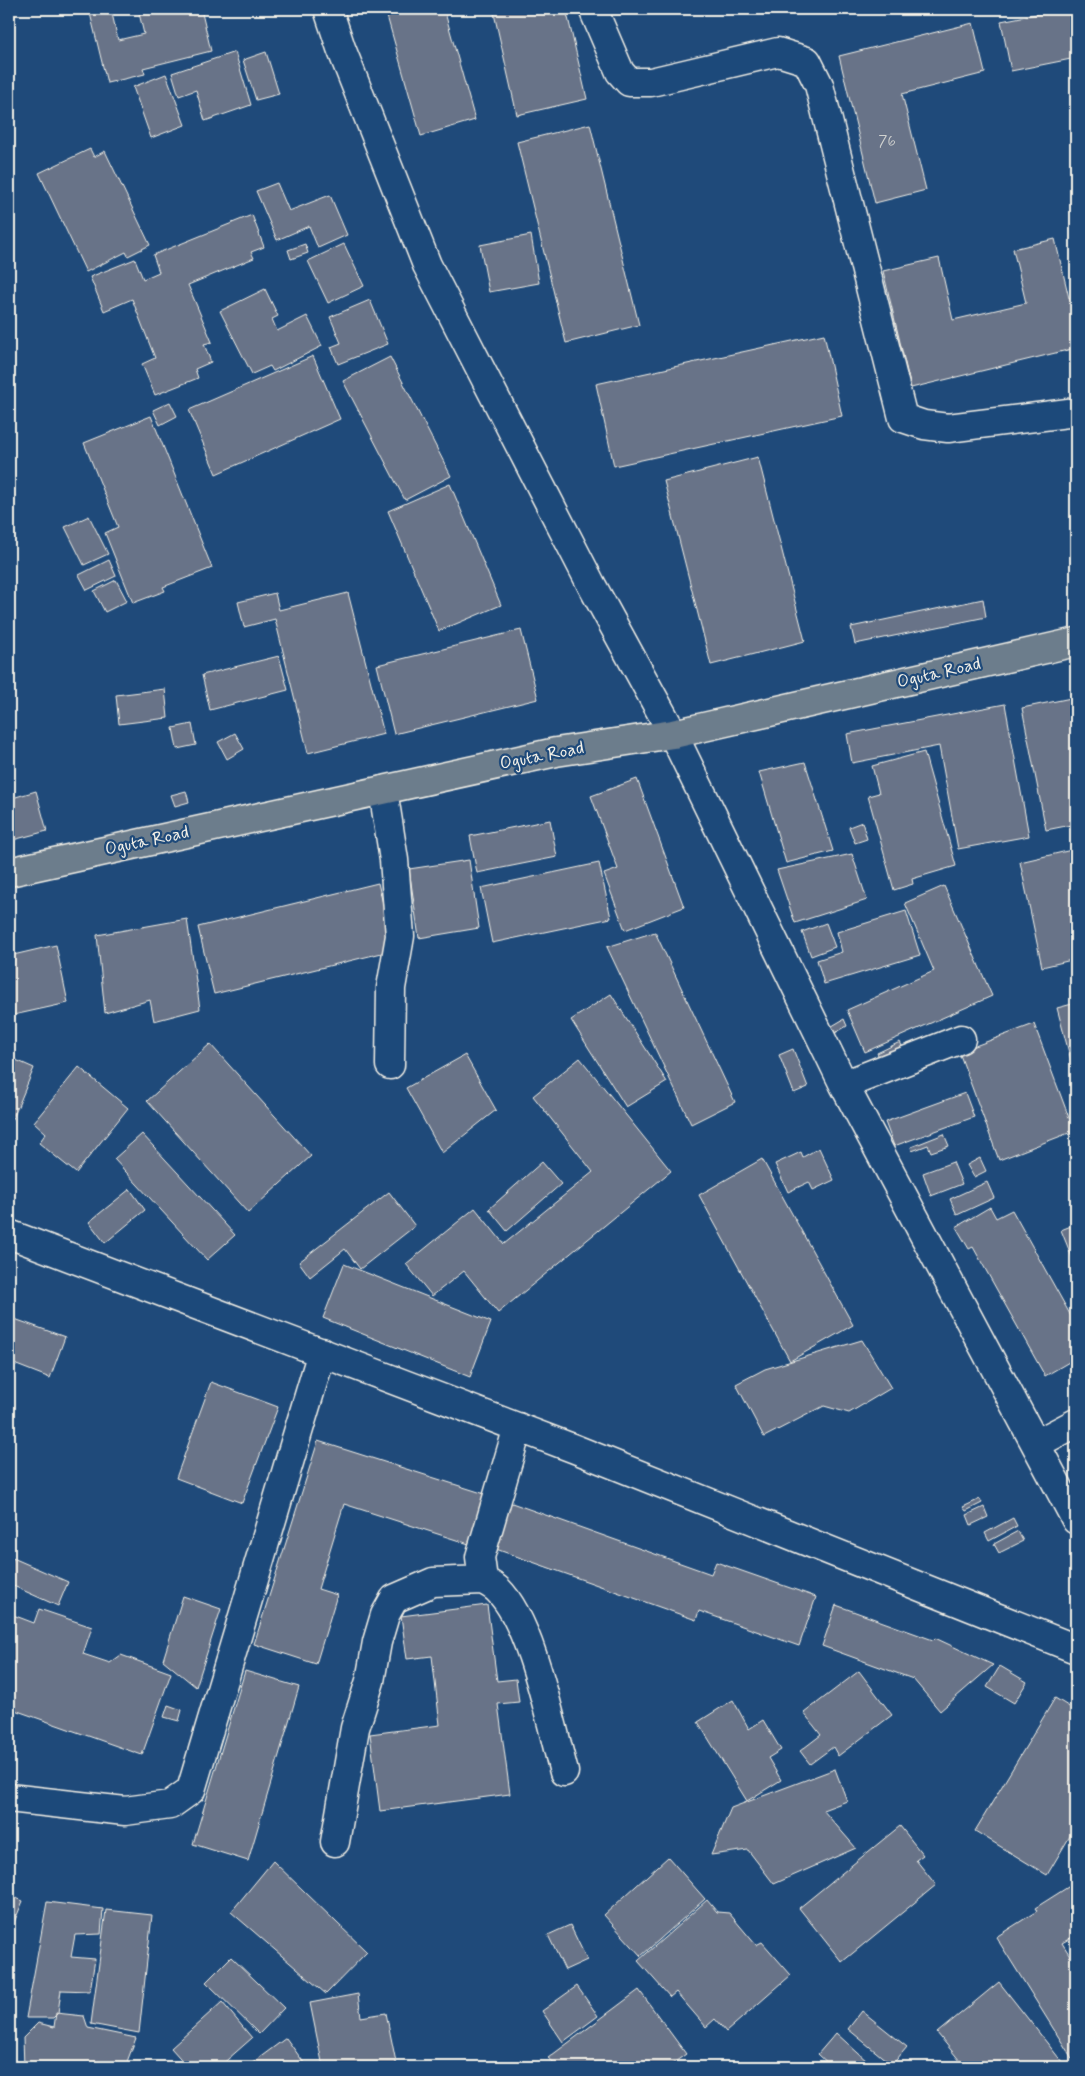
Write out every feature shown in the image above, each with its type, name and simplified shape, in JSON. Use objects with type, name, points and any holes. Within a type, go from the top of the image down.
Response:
[{"type":"main road","name":"Oguta Road","points":[[9,872],[556,752],[673,734],[1076,642]]},
{"type":"street","points":[[328,9],[341,48],[427,264],[591,584],[673,734],[844,1085],[1076,1520]]},
{"type":"street","points":[[593,9],[620,72],[629,82],[651,82],[778,52],[807,61],[819,85],[904,418],[924,425],[948,428],[1076,412]]},
{"type":"street","points":[[383,790],[394,860],[400,936],[391,988],[390,1065]]},
{"type":"street","points":[[844,1085],[961,1040]]},
{"type":"street","points":[[9,1234],[518,1427],[1076,1649]]},
{"type":"street","points":[[9,1798],[126,1811],[170,1805],[192,1790],[322,1352]]},
{"type":"street","points":[[1036,1444],[1076,1423]]},
{"type":"street","points":[[482,1580],[480,1557],[518,1427]]},
{"type":"street","points":[[336,1842],[355,1728],[370,1681],[377,1642],[386,1615],[394,1599],[433,1582],[482,1580],[498,1590],[516,1616],[534,1660],[564,1772]]},
{"type":"building","points":[[89,9],[111,9],[118,40],[144,34],[138,9],[201,9],[211,51],[143,68],[145,74],[107,83]]},
{"type":"building","points":[[385,9],[444,9],[475,120],[421,136]]},
{"type":"building","points":[[493,9],[566,9],[587,99],[517,115]]},
{"type":"building","points":[[1062,9],[1076,9],[1076,58],[1011,71],[1001,21]]},
{"type":"building","points":[[973,23],[985,73],[902,94],[926,190],[875,203],[839,56]]},
{"type":"building","points":[[235,52],[251,105],[205,121],[196,90],[179,96],[172,73]]},
{"type":"building","points":[[266,52],[279,94],[256,100],[243,60]]},
{"type":"building","points":[[166,74],[185,125],[151,138],[133,87]]},
{"type":"building","points":[[590,124],[639,325],[566,343],[517,142]]},
{"type":"building","points":[[90,149],[94,157],[105,151],[150,245],[128,256],[126,252],[86,272],[39,173]]},
{"type":"building","points":[[277,183],[289,211],[330,195],[347,235],[318,248],[309,226],[277,240],[256,191]]},
{"type":"building","points":[[252,215],[264,247],[251,252],[254,258],[188,285],[212,342],[204,344],[211,362],[195,369],[198,378],[155,395],[142,364],[155,358],[132,299],[104,311],[90,277],[135,259],[143,279],[159,272],[153,255]]},
{"type":"building","points":[[531,235],[539,283],[489,292],[480,245]]},
{"type":"building","points":[[1055,239],[1069,298],[1076,296],[1076,348],[911,388],[883,271],[939,258],[953,320],[1026,303],[1013,249]]},
{"type":"building","points":[[305,244],[308,253],[291,259],[288,250]]},
{"type":"building","points":[[344,244],[364,286],[328,303],[308,261]]},
{"type":"building","points":[[265,289],[278,316],[272,319],[277,331],[307,316],[322,346],[273,371],[270,366],[252,374],[220,311]]},
{"type":"building","points":[[370,300],[388,344],[338,364],[331,347],[341,343],[330,317]]},
{"type":"building","points":[[824,334],[842,416],[614,466],[596,384]]},
{"type":"building","points":[[313,356],[340,419],[216,474],[189,410]]},
{"type":"building","points":[[390,357],[451,476],[405,500],[343,381]]},
{"type":"building","points":[[170,402],[177,416],[160,425],[153,410]]},
{"type":"building","points":[[151,416],[212,568],[163,587],[165,591],[133,603],[105,533],[118,527],[84,443]]},
{"type":"building","points":[[758,457],[805,641],[711,665],[664,481]]},
{"type":"building","points":[[450,484],[501,605],[439,631],[388,511]]},
{"type":"building","points":[[89,516],[108,554],[84,565],[65,527]]},
{"type":"building","points":[[109,560],[116,576],[87,590],[79,575]]},
{"type":"building","points":[[116,580],[127,601],[105,612],[94,591]]},
{"type":"building","points":[[275,593],[279,610],[348,593],[384,734],[308,753],[275,619],[244,627],[238,602]]},
{"type":"building","points":[[983,599],[986,617],[855,644],[851,627]]},
{"type":"building","points":[[521,630],[538,699],[394,734],[377,665]]},
{"type":"building","points":[[279,656],[288,690],[210,710],[202,675]]},
{"type":"building","points":[[165,689],[168,718],[119,724],[116,695]]},
{"type":"building","points":[[1076,697],[1076,824],[1046,830],[1022,708]]},
{"type":"building","points":[[1005,704],[1029,836],[958,849],[939,746],[852,763],[847,734]]},
{"type":"building","points":[[192,724],[196,745],[177,749],[173,728]]},
{"type":"building","points":[[235,733],[244,749],[227,759],[218,742]]},
{"type":"building","points":[[924,752],[956,866],[912,879],[913,884],[894,890],[868,796],[879,793],[872,766]]},
{"type":"building","points":[[805,762],[833,851],[786,863],[759,772]]},
{"type":"building","points":[[637,779],[684,907],[625,930],[604,874],[618,869],[591,796]]},
{"type":"building","points":[[36,791],[47,831],[9,841],[9,799]]},
{"type":"building","points":[[186,791],[189,802],[175,806],[171,795]]},
{"type":"building","points":[[550,820],[557,857],[477,873],[470,836]]},
{"type":"building","points":[[862,822],[867,839],[855,843],[849,827]]},
{"type":"building","points":[[1076,849],[1076,959],[1042,967],[1020,862]]},
{"type":"building","points":[[852,854],[867,900],[795,923],[777,870]]},
{"type":"building","points":[[469,860],[479,928],[419,938],[409,869]]},
{"type":"building","points":[[599,863],[611,918],[492,943],[481,888]]},
{"type":"building","points":[[378,883],[394,950],[214,994],[198,927]]},
{"type":"building","points":[[944,886],[992,996],[865,1052],[847,1010],[934,971],[905,903]]},
{"type":"building","points":[[906,911],[920,955],[824,984],[817,960],[842,952],[837,932]]},
{"type":"building","points":[[187,919],[200,1009],[154,1021],[150,1000],[105,1013],[97,935]]},
{"type":"building","points":[[826,923],[835,947],[811,956],[802,932]]},
{"type":"building","points":[[655,932],[735,1102],[691,1124],[607,947]]},
{"type":"building","points":[[56,945],[68,1003],[9,1016],[9,956]]},
{"type":"building","points":[[611,994],[667,1082],[626,1107],[571,1020]]},
{"type":"building","points":[[1076,1003],[1076,1079],[1057,1008]]},
{"type":"building","points":[[844,1019],[847,1026],[830,1036],[827,1029]]},
{"type":"building","points":[[1034,1024],[1074,1131],[999,1160],[959,1052]]},
{"type":"building","points":[[900,1042],[905,1052],[882,1063],[877,1053]]},
{"type":"building","points":[[210,1044],[311,1156],[248,1213],[147,1101]]},
{"type":"building","points":[[793,1049],[808,1087],[794,1093],[779,1055]]},
{"type":"building","points":[[465,1055],[496,1110],[442,1153],[406,1088]]},
{"type":"building","points":[[9,1057],[34,1068],[9,1128]]},
{"type":"building","points":[[580,1058],[671,1171],[498,1313],[464,1271],[432,1296],[406,1264],[475,1208],[504,1244],[593,1172],[533,1096]]},
{"type":"building","points":[[79,1067],[128,1108],[76,1173],[39,1143],[46,1133],[34,1122]]},
{"type":"building","points":[[965,1093],[974,1117],[894,1146],[885,1122]]},
{"type":"building","points":[[142,1134],[235,1235],[207,1260],[114,1159]]},
{"type":"building","points":[[944,1134],[949,1146],[931,1152],[928,1145],[912,1151],[911,1147]]},
{"type":"building","points":[[819,1148],[834,1180],[813,1190],[809,1182],[788,1192],[775,1164],[801,1152],[803,1157]]},
{"type":"building","points":[[980,1158],[986,1171],[974,1177],[967,1165]]},
{"type":"building","points":[[762,1159],[853,1325],[790,1361],[699,1195]]},
{"type":"building","points":[[542,1162],[561,1184],[507,1231],[489,1209]]},
{"type":"building","points":[[953,1162],[962,1184],[931,1196],[923,1173]]},
{"type":"building","points":[[987,1182],[994,1198],[957,1215],[950,1199]]},
{"type":"building","points":[[130,1189],[145,1210],[105,1243],[89,1222]]},
{"type":"building","points":[[389,1192],[415,1226],[360,1269],[345,1249],[310,1277],[299,1262]]},
{"type":"building","points":[[990,1207],[996,1218],[1012,1210],[1076,1325],[1076,1358],[1045,1376],[973,1247],[969,1249],[956,1227]]},
{"type":"building","points":[[1076,1224],[1076,1267],[1061,1230]]},
{"type":"building","points":[[344,1264],[491,1322],[470,1377],[323,1318]]},
{"type":"building","points":[[9,1317],[65,1337],[50,1378],[9,1362]]},
{"type":"building","points":[[862,1340],[891,1388],[849,1413],[824,1406],[764,1437],[736,1384],[765,1369]]},
{"type":"building","points":[[211,1382],[278,1407],[242,1503],[176,1478]]},
{"type":"building","points":[[318,1441],[485,1494],[469,1544],[344,1504],[318,1589],[337,1595],[316,1664],[254,1644]]},
{"type":"building","points":[[980,1499],[982,1503],[966,1511],[963,1507]]},
{"type":"building","points":[[509,1502],[711,1574],[716,1562],[816,1597],[799,1646],[699,1611],[696,1620],[493,1548]]},
{"type":"building","points":[[984,1507],[988,1517],[971,1525],[967,1515]]},
{"type":"building","points":[[1013,1518],[1017,1526],[989,1541],[985,1533]]},
{"type":"building","points":[[1018,1531],[1023,1541],[999,1553],[994,1544]]},
{"type":"building","points":[[13,1558],[68,1582],[58,1606],[9,1584],[9,1569]]},
{"type":"building","points":[[183,1596],[221,1609],[196,1687],[163,1660]]},
{"type":"building","points":[[487,1605],[497,1681],[516,1679],[519,1702],[498,1704],[510,1794],[380,1811],[370,1734],[440,1725],[432,1656],[407,1659],[401,1616]]},
{"type":"building","points":[[836,1605],[933,1640],[935,1638],[993,1665],[940,1711],[913,1679],[822,1646]]},
{"type":"building","points":[[39,1609],[92,1627],[83,1654],[110,1663],[121,1655],[171,1673],[142,1755],[9,1708],[9,1628],[13,1615],[34,1623]]},
{"type":"building","points":[[1000,1666],[1027,1682],[1014,1703],[987,1687]]},
{"type":"building","points":[[245,1671],[299,1687],[248,1861],[193,1844]]},
{"type":"building","points":[[859,1671],[892,1715],[838,1756],[833,1747],[810,1764],[800,1751],[821,1735],[804,1713]]},
{"type":"building","points":[[1055,1698],[1076,1711],[1076,1826],[1047,1875],[975,1831]]},
{"type":"building","points":[[733,1700],[749,1729],[763,1720],[781,1750],[768,1758],[781,1780],[747,1801],[698,1722]]},
{"type":"building","points":[[168,1705],[182,1710],[179,1721],[164,1717]]},
{"type":"building","points":[[835,1769],[847,1801],[823,1810],[856,1848],[774,1884],[748,1850],[711,1855],[731,1808]]},
{"type":"building","points":[[900,1826],[923,1855],[916,1860],[936,1885],[842,1962],[799,1908]]},
{"type":"building","points":[[668,1857],[705,1899],[641,1956],[604,1915]]},
{"type":"building","points":[[273,1861],[367,1952],[326,1994],[231,1912]]},
{"type":"building","points":[[1076,1882],[1076,1935],[1062,1943],[1076,1965],[1076,2059],[1073,2060],[996,1937],[1037,1911],[1035,1908]]},
{"type":"building","points":[[9,1895],[23,1901],[9,1934]]},
{"type":"building","points":[[707,1900],[717,1912],[729,1913],[756,1945],[762,1942],[791,1975],[726,2032],[715,2019],[706,2027],[676,1992],[670,1997],[638,1961]]},
{"type":"building","points":[[47,1902],[103,1909],[101,1934],[75,1935],[71,1957],[95,1959],[90,1991],[61,1990],[58,2013],[53,2018],[26,2018]]},
{"type":"building","points":[[106,1910],[152,1915],[139,2033],[91,2024]]},
{"type":"building","points":[[570,1925],[587,1960],[565,1970],[548,1935]]},
{"type":"building","points":[[231,1957],[284,2008],[259,2034],[206,1982]]},
{"type":"building","points":[[999,1982],[1066,2067],[965,2067],[937,2033]]},
{"type":"building","points":[[577,1986],[598,2016],[563,2042],[542,2011]]},
{"type":"building","points":[[639,1990],[686,2054],[668,2067],[560,2067],[548,2058]]},
{"type":"building","points":[[358,1994],[361,2017],[386,2013],[397,2067],[323,2067],[310,2003]]},
{"type":"building","points":[[222,2002],[252,2038],[219,2067],[188,2067],[171,2048]]},
{"type":"building","points":[[862,2011],[907,2047],[892,2065],[848,2029]]},
{"type":"building","points":[[56,2013],[84,2016],[88,2028],[136,2038],[125,2067],[24,2067],[23,2038],[38,2023],[54,2027]]},
{"type":"building","points":[[836,2033],[868,2062],[863,2067],[832,2067],[818,2054]]},
{"type":"building","points":[[286,2038],[307,2067],[247,2067]]}]
